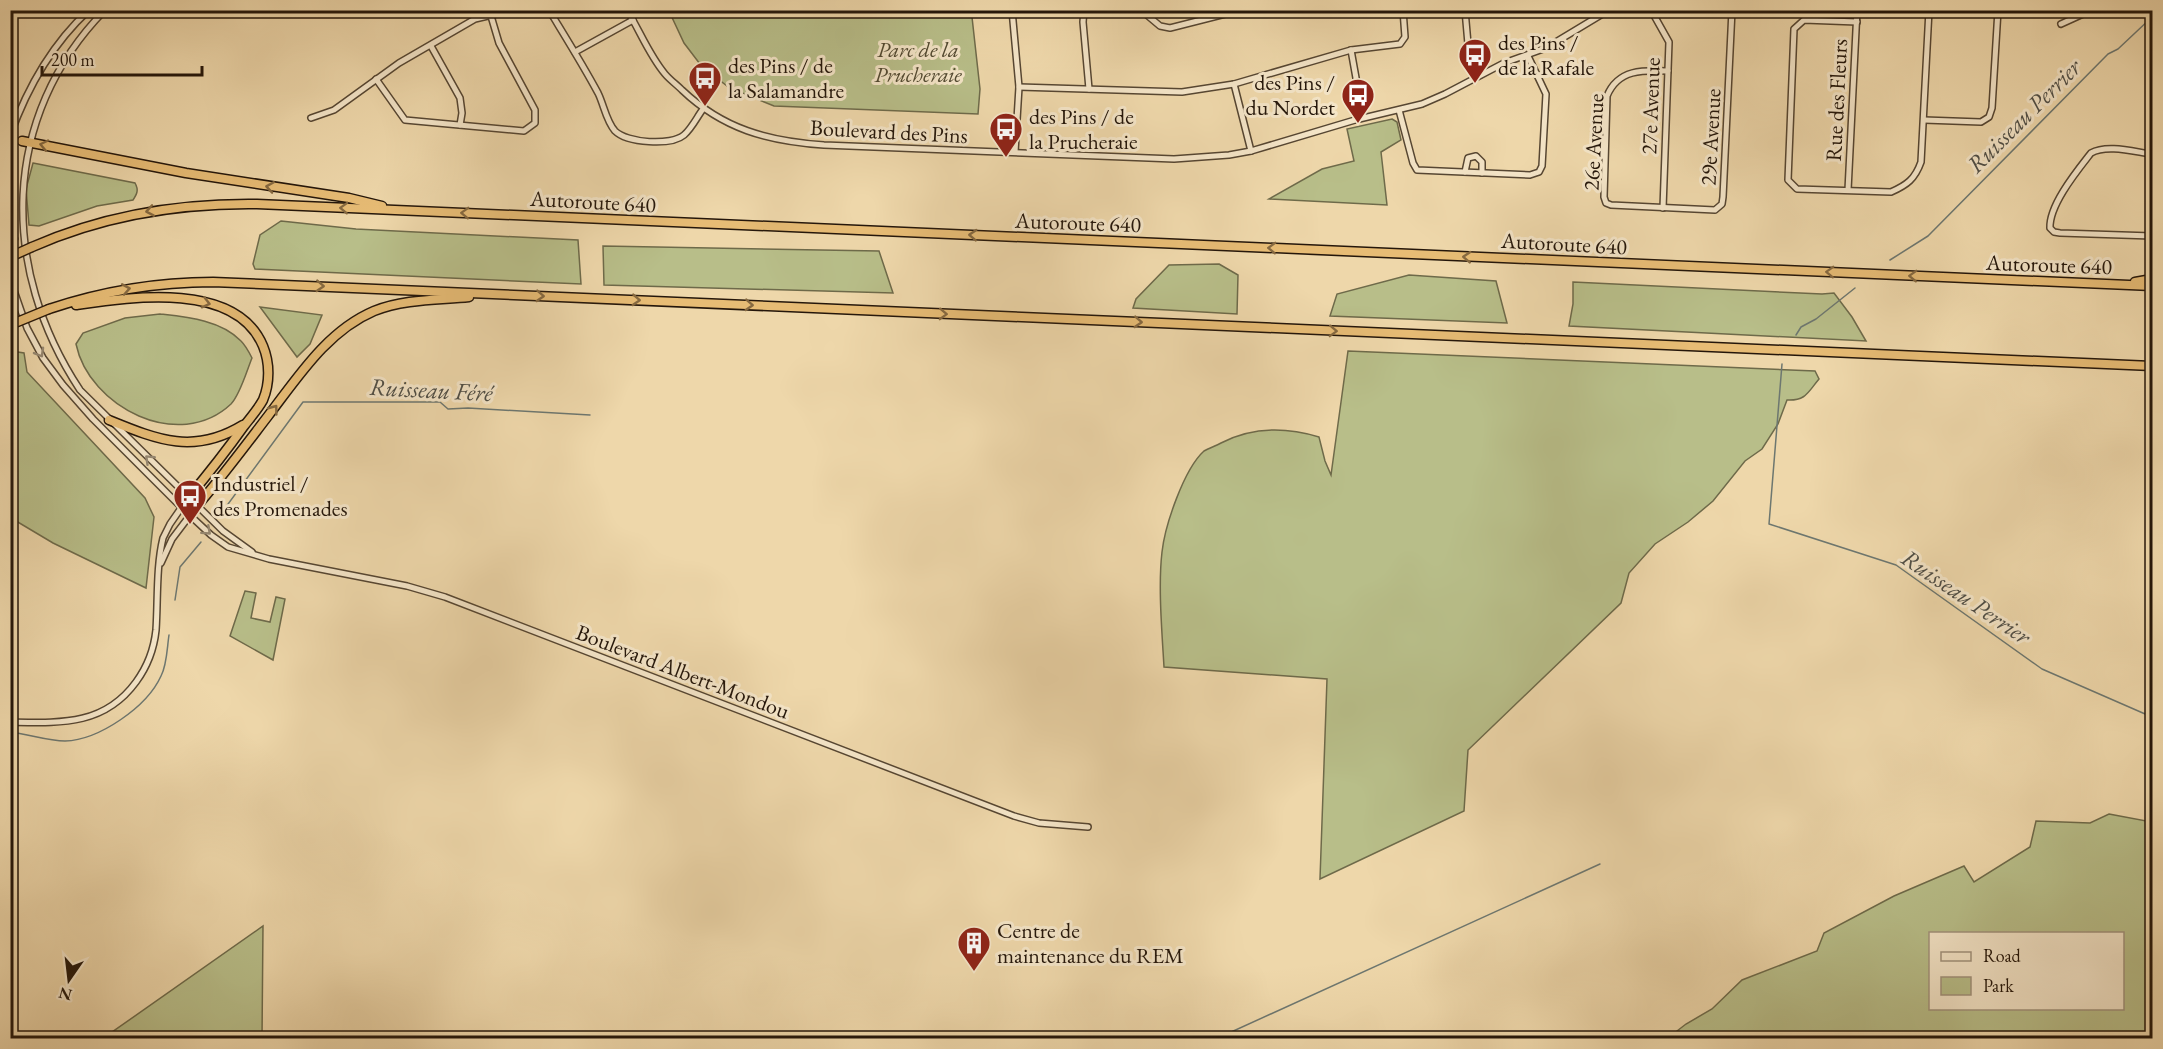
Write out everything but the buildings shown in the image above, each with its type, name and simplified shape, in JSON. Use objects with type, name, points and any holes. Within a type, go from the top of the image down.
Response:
[{"type":"highway","points":[[22,141],[208,177],[349,198],[403,210]]},
{"type":"highway","name":"Autoroute 640","points":[[14,260],[32,247],[100,222],[186,206],[251,204],[2152,286]]},
{"type":"highway","points":[[2115,285],[2152,279]]},
{"type":"highway","points":[[10,325],[49,309],[88,297],[126,289],[195,282],[2152,366]]},
{"type":"highway","points":[[197,506],[317,354],[346,327],[374,311],[396,305],[499,294]]},
{"type":"highway","points":[[49,309],[119,299],[159,298],[202,302],[237,315],[259,337],[265,351],[268,369],[263,400],[188,498]]},
{"type":"highway","points":[[109,420],[157,439],[185,442],[216,439],[246,423]]},
{"type":"street","points":[[22,141],[10,137],[27,95],[42,66],[68,31],[89,10]]},
{"type":"street","points":[[33,111],[62,58],[105,10]]},
{"type":"street","points":[[311,118],[334,110],[376,79],[475,18],[514,10]]},
{"type":"street","points":[[549,10],[603,103],[609,123],[621,136],[629,139],[671,141],[683,136],[703,109]]},
{"type":"street","name":"Boulevard des Pins","points":[[627,10],[665,74],[703,109],[727,123],[778,141],[824,145],[1174,159],[1211,158],[1251,151],[1364,117],[1399,110],[1434,99],[1504,63],[1546,48],[1609,10]]},
{"type":"street","points":[[1012,10],[1018,87],[1015,153]]},
{"type":"street","points":[[1084,10],[1089,89]]},
{"type":"street","points":[[1141,10],[1165,28],[1179,27],[1241,10]]},
{"type":"street","points":[[1212,10],[1214,18]]},
{"type":"street","points":[[1018,87],[1182,92],[1234,84],[1351,50],[1394,45],[1403,41],[1406,32],[1403,10]]},
{"type":"street","points":[[1465,10],[1468,44],[1480,75]]},
{"type":"street","name":"27e Avenue","points":[[1651,10],[1668,38],[1663,208]]},
{"type":"street","name":"29e Avenue","points":[[1663,208],[1716,210],[1722,204],[1732,10]]},
{"type":"street","name":"Rue des Fleurs","points":[[1848,190],[1857,10]]},
{"type":"street","points":[[1857,22],[1804,20],[1794,29],[1788,180],[1797,189],[1891,192],[1913,180],[1921,162],[1929,10]]},
{"type":"street","points":[[1924,120],[1981,122],[1989,117],[1992,108],[1998,10]]},
{"type":"street","points":[[2061,24],[2083,14],[2085,10]]},
{"type":"street","points":[[376,79],[405,120],[524,131],[535,123],[536,110],[499,43],[491,16]]},
{"type":"street","points":[[575,52],[633,20]]},
{"type":"street","points":[[431,46],[460,98],[462,105],[460,125]]},
{"type":"street","points":[[1351,50],[1364,117]]},
{"type":"street","points":[[1399,110],[1413,164],[1417,170],[1530,175],[1541,170],[1546,94],[1528,56]]},
{"type":"street","name":"26e Avenue","points":[[1663,208],[1606,203],[1604,197],[1607,96],[1612,85],[1628,74],[1641,70],[1668,71]]},
{"type":"street","points":[[1234,84],[1251,151]]},
{"type":"street","points":[[2152,154],[2108,149],[2091,153],[2055,207],[2050,222],[2050,228],[2060,233],[2152,236]]},
{"type":"street","points":[[1465,172],[1468,158],[1476,156],[1482,162],[1482,173]]},
{"type":"street","points":[[12,237],[14,260]]},
{"type":"street","name":"Boulevard Albert-Mondou","points":[[10,279],[24,321],[43,358],[58,379],[93,419],[190,515],[225,545],[262,557],[433,593],[1014,816],[1039,823],[1088,827]]},
{"type":"street","points":[[30,311],[36,324]]},
{"type":"street","name":"Boulevard Albert-Mondou","points":[[47,344],[70,377],[109,420],[237,543],[262,557]]},
{"type":"street","points":[[10,722],[50,723],[81,719],[104,711],[123,697],[142,674],[152,650],[155,633],[163,538],[188,498]]},
{"type":"street","points":[[160,567],[172,539],[197,506]]},
{"type":"green space","name":"Parc de la Prucheraie","points":[[669,11],[974,11],[972,17],[980,89],[978,114],[774,106],[730,88],[703,68],[684,43]]},
{"type":"green space","points":[[1392,119],[1397,122],[1401,140],[1381,152],[1387,205],[1269,199],[1322,169],[1354,161],[1347,129]]},
{"type":"green space","points":[[33,163],[135,183],[136,194],[133,200],[97,206],[39,226],[29,225],[26,189]]},
{"type":"green space","points":[[281,221],[356,229],[578,240],[581,284],[255,269],[253,264],[260,235]]},
{"type":"green space","points":[[603,246],[879,251],[893,293],[604,285]]},
{"type":"green space","points":[[1219,264],[1238,275],[1237,314],[1133,308],[1136,299],[1169,265]]},
{"type":"green space","points":[[1409,275],[1496,281],[1507,323],[1330,316],[1337,294]]},
{"type":"green space","points":[[1573,282],[1834,293],[1866,341],[1569,326],[1573,304]]},
{"type":"green space","points":[[260,307],[322,315],[310,344],[297,357]]},
{"type":"green space","points":[[160,314],[203,321],[224,328],[241,341],[252,358],[234,400],[210,418],[187,424],[163,423],[139,416],[117,404],[98,387],[84,367],[76,344],[83,333],[125,318]]},
{"type":"green space","points":[[11,351],[24,353],[27,372],[145,498],[154,517],[146,588],[53,543],[11,518]]},
{"type":"green space","points":[[1348,351],[1815,371],[1819,379],[1803,397],[1787,400],[1778,424],[1762,449],[1745,461],[1713,501],[1688,522],[1655,544],[1629,573],[1621,603],[1468,750],[1464,811],[1320,879],[1327,679],[1164,667],[1160,579],[1162,552],[1171,513],[1189,471],[1204,451],[1233,438],[1257,431],[1294,431],[1319,437],[1331,475]]},
{"type":"green space","points":[[245,591],[256,593],[251,618],[270,622],[276,597],[285,599],[273,660],[230,636]]},
{"type":"green space","points":[[2109,814],[2152,822],[2152,1038],[1668,1038],[1712,1009],[1742,980],[1817,951],[1824,933],[1894,896],[1964,866],[1974,882],[2030,847],[2036,821],[2090,823]]},
{"type":"green space","points":[[263,926],[262,1038],[105,1038],[105,1037]]},
{"type":"waterway","name":"Ruisseau Perrier","points":[[1890,260],[1928,236],[2108,54],[2118,49],[2152,17]]},
{"type":"waterway","name":"Ruisseau Perrier","points":[[1796,335],[1801,327],[1816,319],[1855,288]]},
{"type":"waterway","name":"Ruisseau Perrier","points":[[1782,364],[1769,524],[1896,565],[2042,669],[2152,717]]},
{"type":"waterway","name":"Ruisseau Féré","points":[[220,515],[303,402],[440,402],[448,409],[468,408],[590,415]]},
{"type":"waterway","name":"Ruisseau Féré","points":[[175,600],[180,567],[201,542]]},
{"type":"waterway","name":"Ruisseau Féré","points":[[10,732],[65,741],[92,735],[121,720],[145,699],[161,676],[166,662],[169,635]]},
{"type":"waterway","points":[[1218,1038],[1600,864]]},
{"type":"place","name":"des Pins / de la Rafale","points":[[1475,84]]},
{"type":"place","name":"des Pins / de la Salamandre","points":[[705,107]]},
{"type":"place","name":"des Pins / du Nordet","points":[[1358,124]]},
{"type":"place","name":"des Pins / de la Prucheraie","points":[[1006,158]]},
{"type":"place","name":"Industriel / des Promenades","points":[[190,525]]},
{"type":"place","name":"Centre de maintenance du REM","points":[[974,972]]}]
